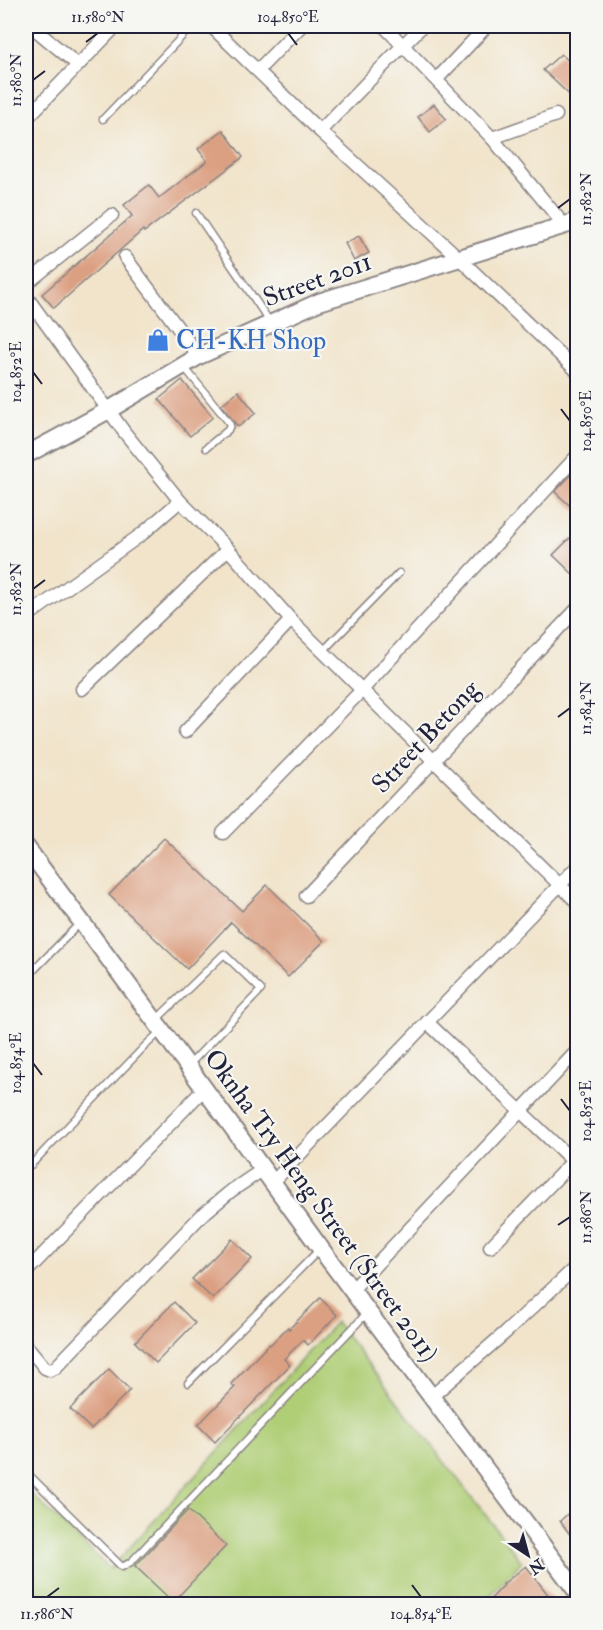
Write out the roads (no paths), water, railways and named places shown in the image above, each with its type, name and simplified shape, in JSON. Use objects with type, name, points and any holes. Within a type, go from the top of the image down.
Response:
[{"type":"main road","name":"Street 2011","points":[[26,455],[109,410],[199,356],[319,302],[571,223]]},
{"type":"main road","name":"Oknha Try Heng Street (Street 2011)","points":[[26,847],[159,1025],[321,1249],[578,1593]]},
{"type":"street","points":[[31,26],[78,65]]},
{"type":"street","points":[[27,114],[116,26]]},
{"type":"street","points":[[211,26],[578,372]]},
{"type":"street","points":[[258,70],[301,26]]},
{"type":"street","points":[[384,26],[571,223]]},
{"type":"street","points":[[320,131],[422,26]]},
{"type":"street","points":[[437,80],[483,30]]},
{"type":"street","points":[[492,138],[556,115]]},
{"type":"street","points":[[26,284],[112,214]]},
{"type":"street","points":[[125,257],[199,356]]},
{"type":"street","points":[[26,296],[125,433],[180,501],[228,549],[291,620],[578,903]]},
{"type":"street","points":[[223,833],[362,690],[578,455]]},
{"type":"street","points":[[26,617],[142,534],[180,501]]},
{"type":"street","points":[[82,689],[228,549]]},
{"type":"street","name":"Street Betong","points":[[306,896],[578,608]]},
{"type":"street","points":[[185,732],[291,620]]},
{"type":"street","points":[[26,1345],[45,1368],[50,1370],[55,1368],[201,1216],[231,1191],[267,1176],[428,1022],[578,866]]},
{"type":"street","points":[[428,1022],[576,1161],[490,1246]]},
{"type":"street","points":[[352,1290],[578,1050]]},
{"type":"street","points":[[26,1272],[204,1089]]},
{"type":"street","points":[[432,1397],[578,1264]]},
{"type":"lane","points":[[104,119],[192,26]]},
{"type":"lane","points":[[196,213],[270,323]]},
{"type":"lane","points":[[183,366],[230,425],[228,430],[206,448]]},
{"type":"lane","points":[[323,651],[399,573]]},
{"type":"lane","points":[[26,978],[81,922]]},
{"type":"lane","points":[[26,1170],[145,1046],[174,1003],[224,954],[261,990],[188,1066]]},
{"type":"lane","points":[[188,1383],[321,1249]]},
{"type":"lane","points":[[26,1472],[122,1567],[131,1562],[368,1312]]},
{"type":"water","points":[[26,1585],[49,1604],[26,1604]]},
{"type":"place","name":"CH-KH Shop","points":[[158,340]]}]
